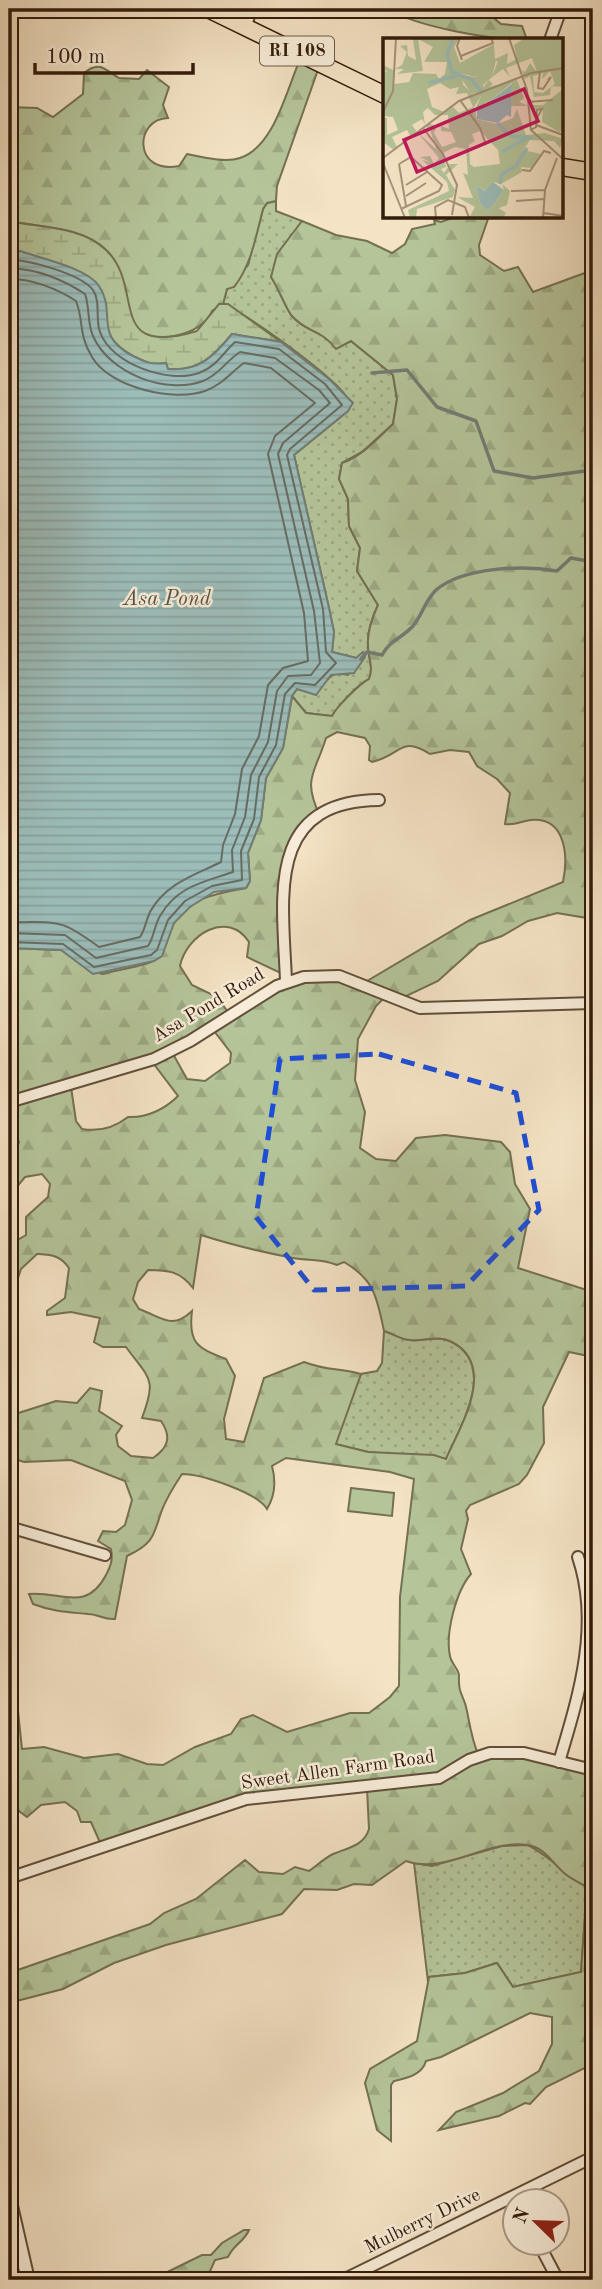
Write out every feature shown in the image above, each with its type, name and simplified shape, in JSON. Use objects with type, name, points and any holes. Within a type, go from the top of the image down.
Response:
[{"type":"main road","name":"RI 108","points":[[208,9],[383,94]]},
{"type":"main road","points":[[564,167],[593,172]]},
{"type":"street","points":[[246,26],[251,9]]},
{"type":"street","points":[[551,38],[561,9]]},
{"type":"street","points":[[286,981],[283,883],[289,854],[304,827],[328,807],[359,800],[379,800]]},
{"type":"street","name":"Asa Pond Road","points":[[9,1102],[154,1059],[190,1041],[286,981],[320,974],[339,976],[404,1003],[429,1008],[593,1003]]},
{"type":"street","points":[[9,1527],[105,1555]]},
{"type":"street","points":[[559,1762],[586,1654],[589,1624],[588,1592],[578,1557]]},
{"type":"street","name":"Sweet Allen Farm Road","points":[[9,1878],[246,1799],[432,1780],[444,1776],[469,1760],[490,1753],[524,1753],[593,1770]]},
{"type":"street","name":"Mulberry Drive","points":[[538,2188],[593,2157]]},
{"type":"street","points":[[9,2197],[28,2280]]},
{"type":"street","name":"Mulberry Drive","points":[[343,2280],[500,2207]]},
{"type":"street","points":[[547,2258],[558,2280]]},
{"type":"highlighted area","points":[[379,1054],[516,1093],[539,1210],[466,1286],[314,1290],[256,1217],[280,1059]]},
{"type":"green space","points":[[388,9],[470,9],[489,14],[501,24],[522,26],[526,38],[495,38],[455,31],[401,16]]},
{"type":"green space","points":[[302,55],[320,64],[277,186],[276,201],[267,203],[263,209],[252,250],[240,279],[234,287],[227,289],[223,304],[212,311],[199,327],[176,336],[152,336],[142,332],[131,316],[118,267],[106,250],[96,242],[72,232],[9,221],[9,107],[37,108],[53,117],[83,94],[84,73],[94,67],[106,69],[119,78],[139,79],[147,70],[169,87],[163,105],[168,118],[149,127],[144,136],[146,155],[153,162],[164,167],[179,166],[187,154],[214,159],[240,158],[263,141],[271,128]]},
{"type":"green space","points":[[276,201],[276,211],[302,221],[271,277],[290,313],[303,326],[325,337],[336,348],[351,341],[393,375],[397,399],[393,424],[362,452],[342,463],[339,479],[348,499],[349,526],[360,548],[357,571],[378,605],[368,635],[371,670],[369,679],[349,695],[332,716],[306,713],[292,696],[297,689],[311,690],[336,673],[348,675],[356,658],[332,652],[334,632],[294,455],[348,411],[348,400],[329,378],[291,348],[223,304],[227,289],[248,265],[263,209],[267,203]]},
{"type":"green space","points":[[449,219],[488,219],[479,245],[480,255],[504,271],[518,267],[533,292],[593,270],[593,298],[589,308],[593,310],[593,919],[557,913],[528,921],[502,936],[479,944],[438,981],[400,999],[387,995],[376,1006],[358,1039],[355,1080],[365,1112],[360,1148],[376,1159],[396,1161],[416,1138],[445,1135],[501,1142],[510,1152],[515,1184],[530,1209],[518,1268],[593,1292],[593,1357],[569,1352],[543,1407],[544,1443],[527,1475],[519,1484],[470,1505],[466,1511],[468,1519],[461,1549],[471,1574],[456,1602],[450,1625],[449,1647],[451,1659],[459,1673],[460,1691],[478,1754],[504,1751],[593,1769],[593,2064],[546,2087],[530,2104],[525,2103],[499,2116],[439,2130],[456,2112],[503,2093],[539,2071],[552,2044],[552,2017],[530,2013],[441,2057],[426,2061],[418,2073],[394,2081],[391,2085],[391,2141],[377,2130],[365,2083],[370,2069],[417,2041],[429,1977],[465,1973],[497,1963],[513,1987],[581,1972],[587,1887],[567,1875],[548,1856],[533,1846],[496,1847],[436,1864],[406,1861],[372,1885],[354,1884],[337,1890],[304,1889],[282,1914],[166,1945],[114,1963],[63,1989],[9,2003],[9,1973],[150,1924],[164,1913],[196,1899],[245,1860],[259,1872],[283,1874],[295,1867],[309,1871],[330,1856],[359,1843],[369,1829],[367,1788],[274,1794],[102,1847],[91,1822],[81,1822],[77,1811],[65,1802],[41,1805],[27,1817],[19,1811],[9,1794],[9,1662],[13,1663],[22,1749],[44,1747],[84,1758],[118,1754],[147,1764],[163,1765],[195,1747],[231,1734],[241,1719],[253,1715],[287,1732],[350,1713],[369,1713],[390,1697],[399,1686],[400,1597],[414,1479],[390,1472],[286,1458],[272,1466],[274,1488],[267,1509],[253,1497],[229,1486],[182,1474],[166,1501],[152,1538],[127,1556],[115,1619],[54,1610],[33,1604],[29,1594],[72,1598],[90,1594],[98,1587],[106,1575],[112,1556],[111,1549],[98,1541],[103,1531],[116,1532],[125,1525],[132,1500],[125,1481],[71,1460],[24,1462],[9,1457],[9,1416],[56,1401],[77,1403],[90,1388],[102,1391],[99,1411],[122,1426],[116,1435],[118,1446],[131,1456],[153,1458],[165,1446],[167,1437],[161,1421],[142,1418],[150,1387],[141,1366],[126,1347],[103,1347],[94,1342],[100,1318],[71,1312],[47,1315],[47,1311],[65,1298],[69,1268],[66,1264],[55,1256],[37,1254],[21,1269],[18,1278],[9,1277],[9,1245],[26,1235],[26,1217],[48,1197],[50,1184],[42,1174],[25,1177],[15,1189],[16,1204],[9,1205],[9,1166],[19,1142],[9,1124],[9,948],[61,950],[102,974],[138,966],[158,957],[183,911],[212,895],[246,888],[250,881],[248,853],[261,820],[266,778],[283,748],[292,696],[306,713],[332,716],[360,685],[369,679],[371,670],[368,635],[378,605],[357,571],[360,548],[349,526],[348,499],[339,479],[342,463],[363,452],[393,424],[397,399],[393,375],[351,341],[336,349],[325,338],[303,326],[292,316],[271,277],[277,254],[302,221],[336,235],[367,241],[392,253],[405,244],[412,229],[435,224],[434,220],[441,222]],"holes":[[[337,732],[365,738],[370,746],[369,760],[372,762],[406,746],[430,754],[450,750],[469,752],[477,766],[497,779],[510,793],[505,824],[543,821],[558,832],[565,851],[563,882],[470,920],[362,984],[318,976],[275,990],[231,1016],[217,997],[192,985],[180,966],[184,955],[199,936],[209,930],[230,927],[240,932],[249,942],[247,957],[289,977],[287,891],[290,871],[295,852],[305,833],[320,816],[312,793],[312,776],[326,738]],[[214,1031],[231,1053],[230,1063],[205,1081],[187,1079],[173,1054]],[[153,1063],[178,1096],[149,1114],[128,1117],[106,1128],[82,1129],[76,1121],[71,1087]],[[201,1235],[293,1258],[320,1260],[337,1265],[344,1262],[362,1276],[373,1291],[384,1331],[407,1340],[447,1340],[466,1353],[472,1366],[474,1381],[471,1398],[446,1459],[434,1455],[368,1452],[336,1444],[361,1374],[304,1362],[264,1378],[244,1442],[226,1439],[224,1419],[235,1376],[226,1359],[197,1343],[193,1337],[192,1311],[179,1320],[167,1320],[139,1309],[133,1299],[138,1282],[148,1270],[173,1273],[193,1288]]]},
{"type":"green space","points":[[9,221],[73,232],[96,242],[106,250],[118,265],[138,327],[149,335],[168,337],[197,331],[219,304],[228,304],[281,342],[232,334],[212,356],[188,368],[168,369],[166,363],[153,364],[143,361],[126,352],[110,336],[104,303],[20,251],[9,253]]},
{"type":"green space","points":[[384,1331],[407,1340],[447,1340],[466,1353],[472,1366],[474,1381],[471,1398],[446,1459],[368,1452],[335,1444],[361,1374],[377,1371],[382,1363]]},
{"type":"green space","points":[[351,1488],[394,1493],[392,1516],[348,1511]]},
{"type":"green space","points":[[528,1845],[587,1887],[581,1972],[513,1987],[497,1963],[465,1973],[429,1977],[428,1982],[414,1863],[432,1866],[502,1846]]},
{"type":"green space","points":[[244,2230],[249,2230],[228,2257],[215,2260],[206,2280],[151,2280],[202,2255],[211,2255],[222,2243]]},
{"type":"water","name":"Asa Pond","points":[[20,251],[74,269],[93,280],[104,296],[109,331],[113,339],[131,355],[152,363],[166,363],[168,369],[179,369],[205,361],[232,334],[281,342],[329,379],[353,403],[348,411],[294,455],[334,632],[332,652],[356,658],[363,652],[365,657],[354,673],[331,675],[316,695],[297,689],[292,696],[283,748],[266,778],[261,820],[248,853],[250,881],[246,888],[214,892],[190,907],[174,923],[162,956],[154,961],[93,974],[61,950],[9,948],[9,254]]},
{"type":"waterway","points":[[372,373],[407,370],[437,407],[476,421],[494,471],[533,478],[585,471],[593,482]]},
{"type":"waterway","points":[[361,659],[367,652],[382,655],[413,626],[436,590],[462,576],[511,568],[557,571],[571,558],[593,562]]}]
